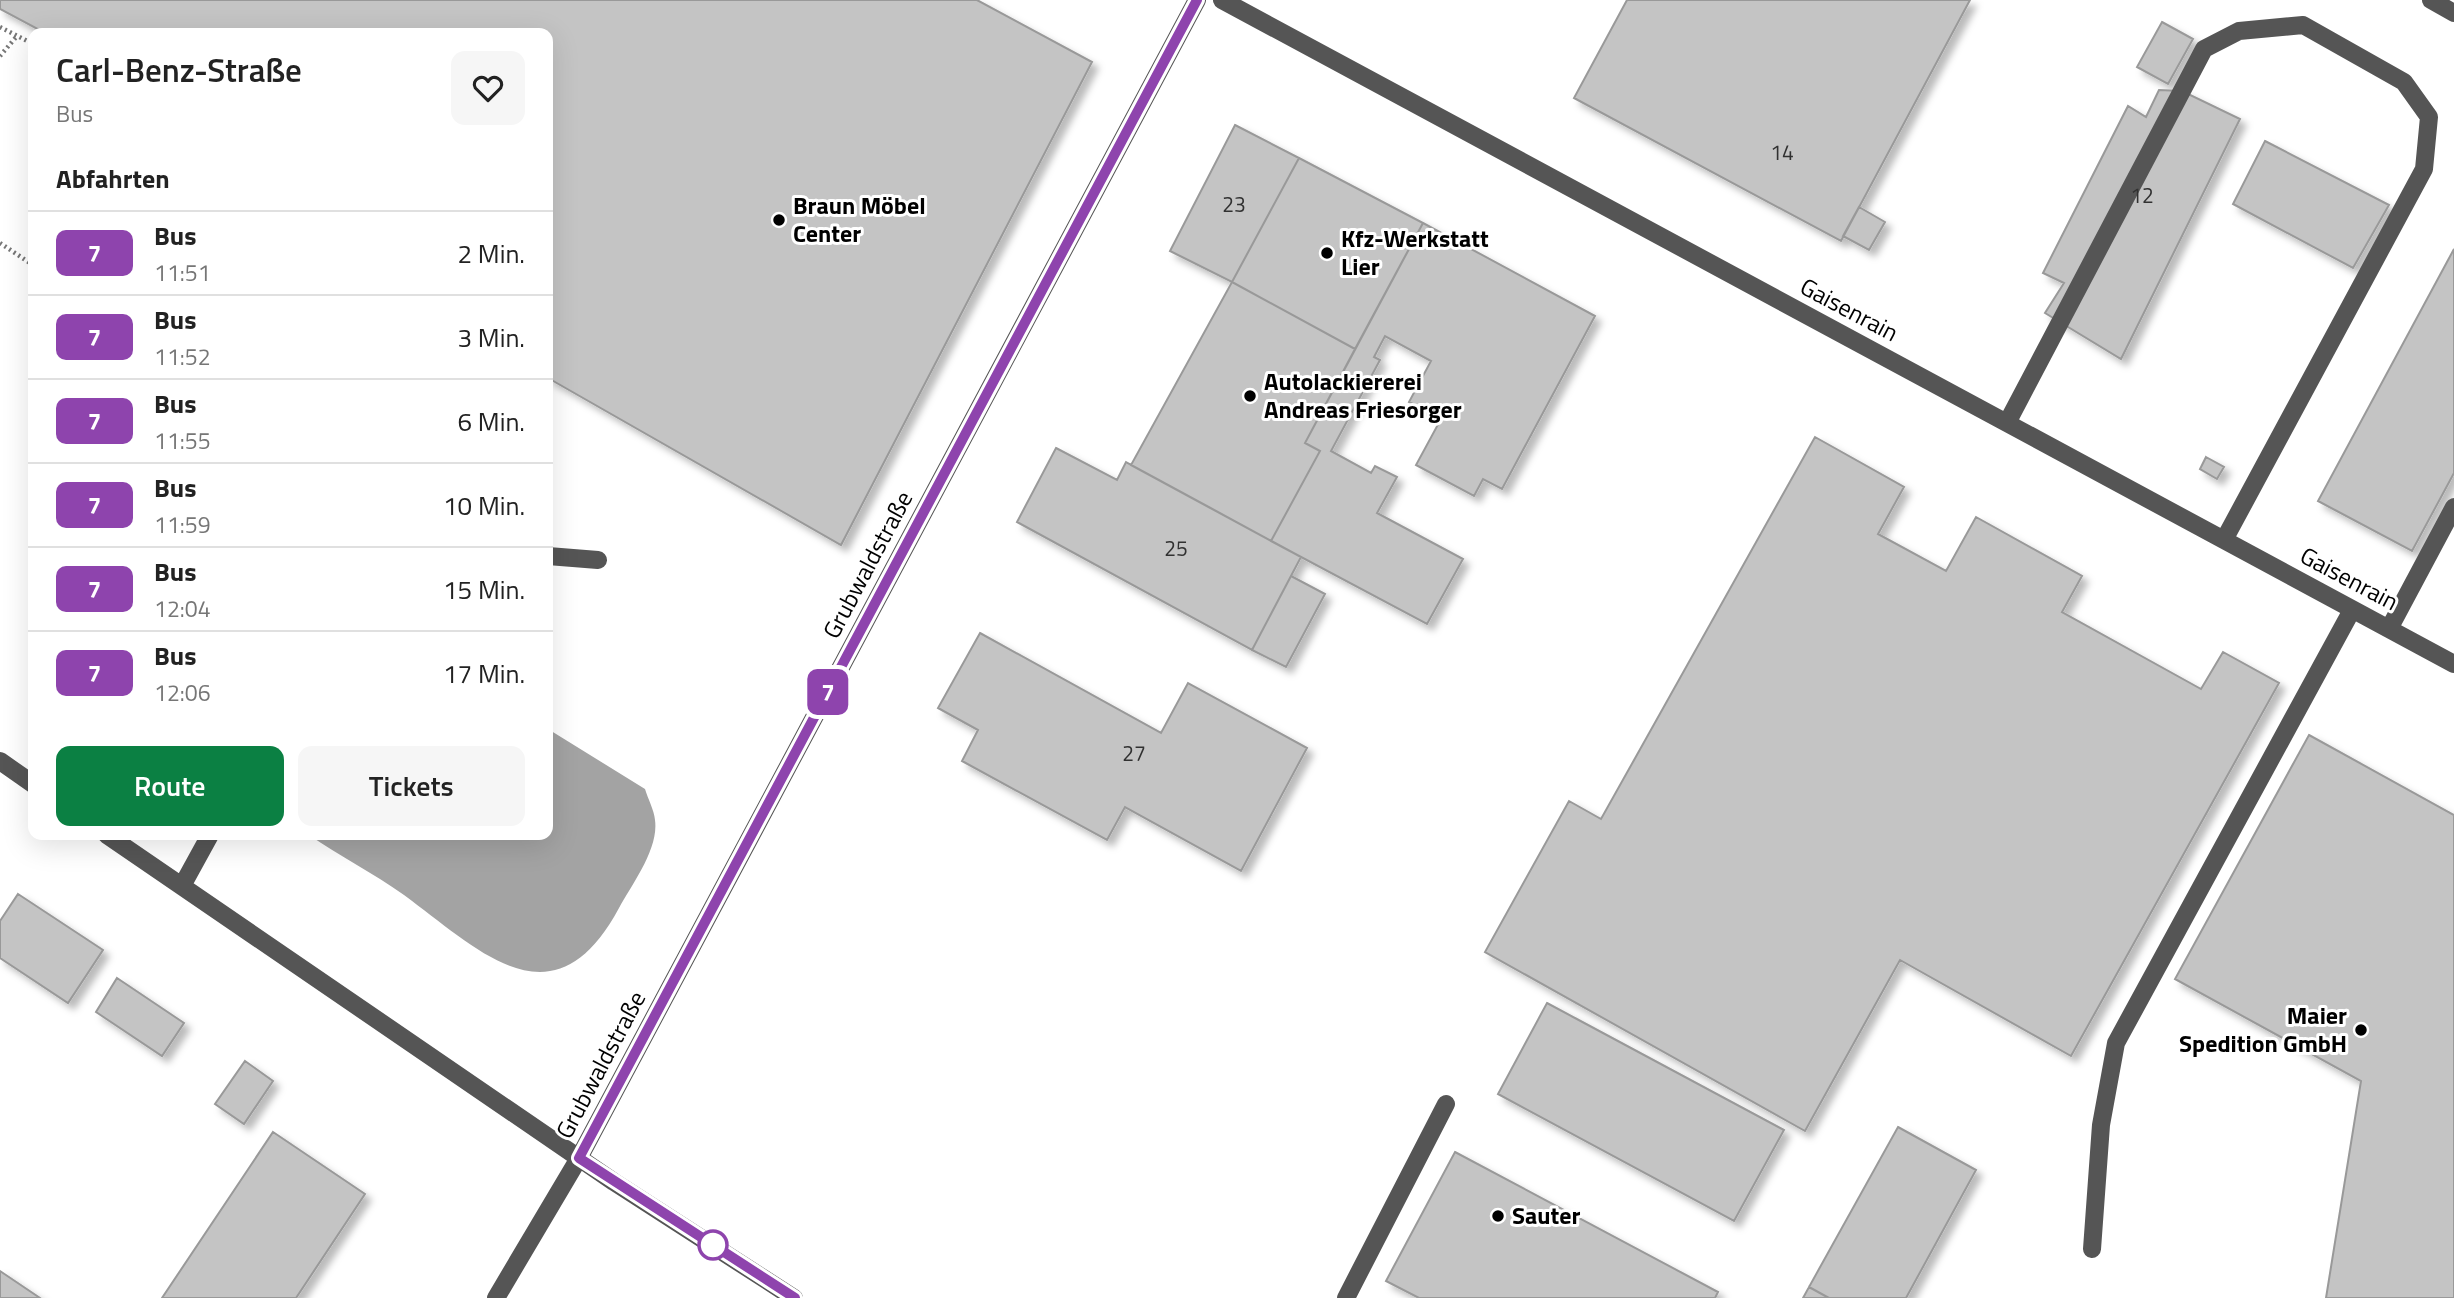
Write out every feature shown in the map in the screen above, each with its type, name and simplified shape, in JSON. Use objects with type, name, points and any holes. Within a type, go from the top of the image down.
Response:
[{"type":"street","name":"Grubwaldstraße","points":[[496,1298],[579,1158],[1197,0]]},
{"type":"street","name":"Gaisenrain","points":[[1222,0],[2454,664]]},
{"type":"street","points":[[2431,0],[2454,13]]},
{"type":"street","points":[[2007,423],[2204,49],[2239,31],[2303,25],[2334,41],[2404,82],[2429,117],[2424,169],[2224,540]]},
{"type":"street","points":[[2389,629],[2454,507]]},
{"type":"street","points":[[553,556],[598,560]]},
{"type":"street","points":[[2092,1249],[2101,1125],[2116,1043],[2352,610]]},
{"type":"street","points":[[0,761],[28,781]]},
{"type":"street","points":[[114,840],[579,1158],[794,1298]]},
{"type":"street","points":[[181,886],[207,840]]},
{"type":"street","points":[[1346,1298],[1446,1104]]},
{"type":"path","points":[[0,27],[28,42]]},
{"type":"path","points":[[0,56],[17,36]]},
{"type":"path","points":[[0,243],[28,262]]},
{"type":"shaded area","points":[[553,732],[645,789],[652,808],[655,820],[653,843],[637,877],[594,944],[569,965],[542,972],[516,968],[488,956],[392,887],[317,840],[553,840]]},
{"type":"building","name":"Braun Möbel Center","points":[[0,0],[977,0],[1092,62],[841,545],[553,381],[553,28],[36,28],[0,9]]},
{"type":"building","points":[[1627,0],[1970,0],[1841,241],[1574,98]]},
{"type":"building","points":[[2162,22],[2193,39],[2168,84],[2137,67]]},
{"type":"building","points":[[2159,90],[2182,91],[2240,119],[2121,359],[2045,313],[2064,283],[2043,273],[2128,106],[2146,117]]},
{"type":"building","points":[[1235,125],[1299,158],[1232,282],[1170,251]]},
{"type":"building","points":[[2265,141],[2389,205],[2353,268],[2233,204]]},
{"type":"building","name":"Kfz-Werkstatt Lier","points":[[1299,158],[1423,223],[1355,349],[1232,282]]},
{"type":"building","points":[[1859,207],[1885,222],[1869,250],[1843,236]]},
{"type":"building","points":[[1423,223],[1595,316],[1502,489],[1483,479],[1474,496],[1416,465],[1441,419],[1409,402],[1431,361],[1385,336],[1374,357],[1380,360],[1331,451],[1371,473],[1375,466],[1397,477],[1377,513],[1463,559],[1427,624],[1271,541],[1320,451],[1305,443]]},
{"type":"building","points":[[2454,249],[2454,473],[2412,551],[2318,501]]},
{"type":"building","name":"Autolackiererei Andreas Friesorger","points":[[1232,282],[1355,349],[1305,443],[1320,451],[1271,541],[1131,465]]},
{"type":"building","points":[[1815,437],[1904,487],[1878,534],[1946,571],[1976,517],[2082,576],[2062,612],[2201,689],[2223,652],[2279,683],[2071,1056],[1900,960],[1805,1131],[1485,952],[1569,801],[1601,819]]},
{"type":"building","points":[[1056,448],[1117,480],[1126,462],[1301,557],[1252,650],[1017,522]]},
{"type":"building","points":[[2206,457],[2224,467],[2217,479],[2200,469]]},
{"type":"building","points":[[1291,576],[1325,594],[1286,667],[1252,650]]},
{"type":"building","points":[[980,633],[1161,733],[1188,683],[1307,748],[1241,871],[1125,807],[1107,840],[962,761],[978,730],[938,708]]},
{"type":"building","name":"Maier Spedition GmbH","points":[[2309,735],[2454,815],[2454,1298],[2326,1298],[2361,1081],[2175,979]]},
{"type":"building","points":[[18,894],[103,950],[68,1003],[0,958],[0,921]]},
{"type":"building","points":[[117,978],[184,1023],[162,1056],[96,1012]]},
{"type":"building","points":[[1547,1003],[1784,1130],[1734,1221],[1498,1094]]},
{"type":"building","points":[[245,1061],[273,1081],[244,1124],[215,1104]]},
{"type":"building","points":[[1898,1127],[1976,1170],[1906,1298],[1829,1298],[1809,1287]]},
{"type":"building","points":[[273,1132],[365,1194],[296,1298],[162,1298]]},
{"type":"building","name":"Sauter","points":[[1455,1152],[1718,1292],[1715,1298],[1419,1298],[1386,1281]]},
{"type":"building","points":[[0,1271],[40,1298],[0,1298]]},
{"type":"building","points":[[1809,1287],[1829,1298],[1803,1298]]},
{"type":"bus line","name":"7","points":[[795,1298],[579,1158],[1197,0]]},
{"type":"place","name":"Braun Möbel Center","points":[[779,220]]},
{"type":"place","name":"Kfz-Werkstatt Lier","points":[[1327,253]]},
{"type":"place","name":"Autolackiererei Andreas Friesorger","points":[[1250,396]]},
{"type":"place","name":"Maier Spedition GmbH","points":[[2361,1030]]},
{"type":"place","name":"Sauter","points":[[1498,1216]]}]
